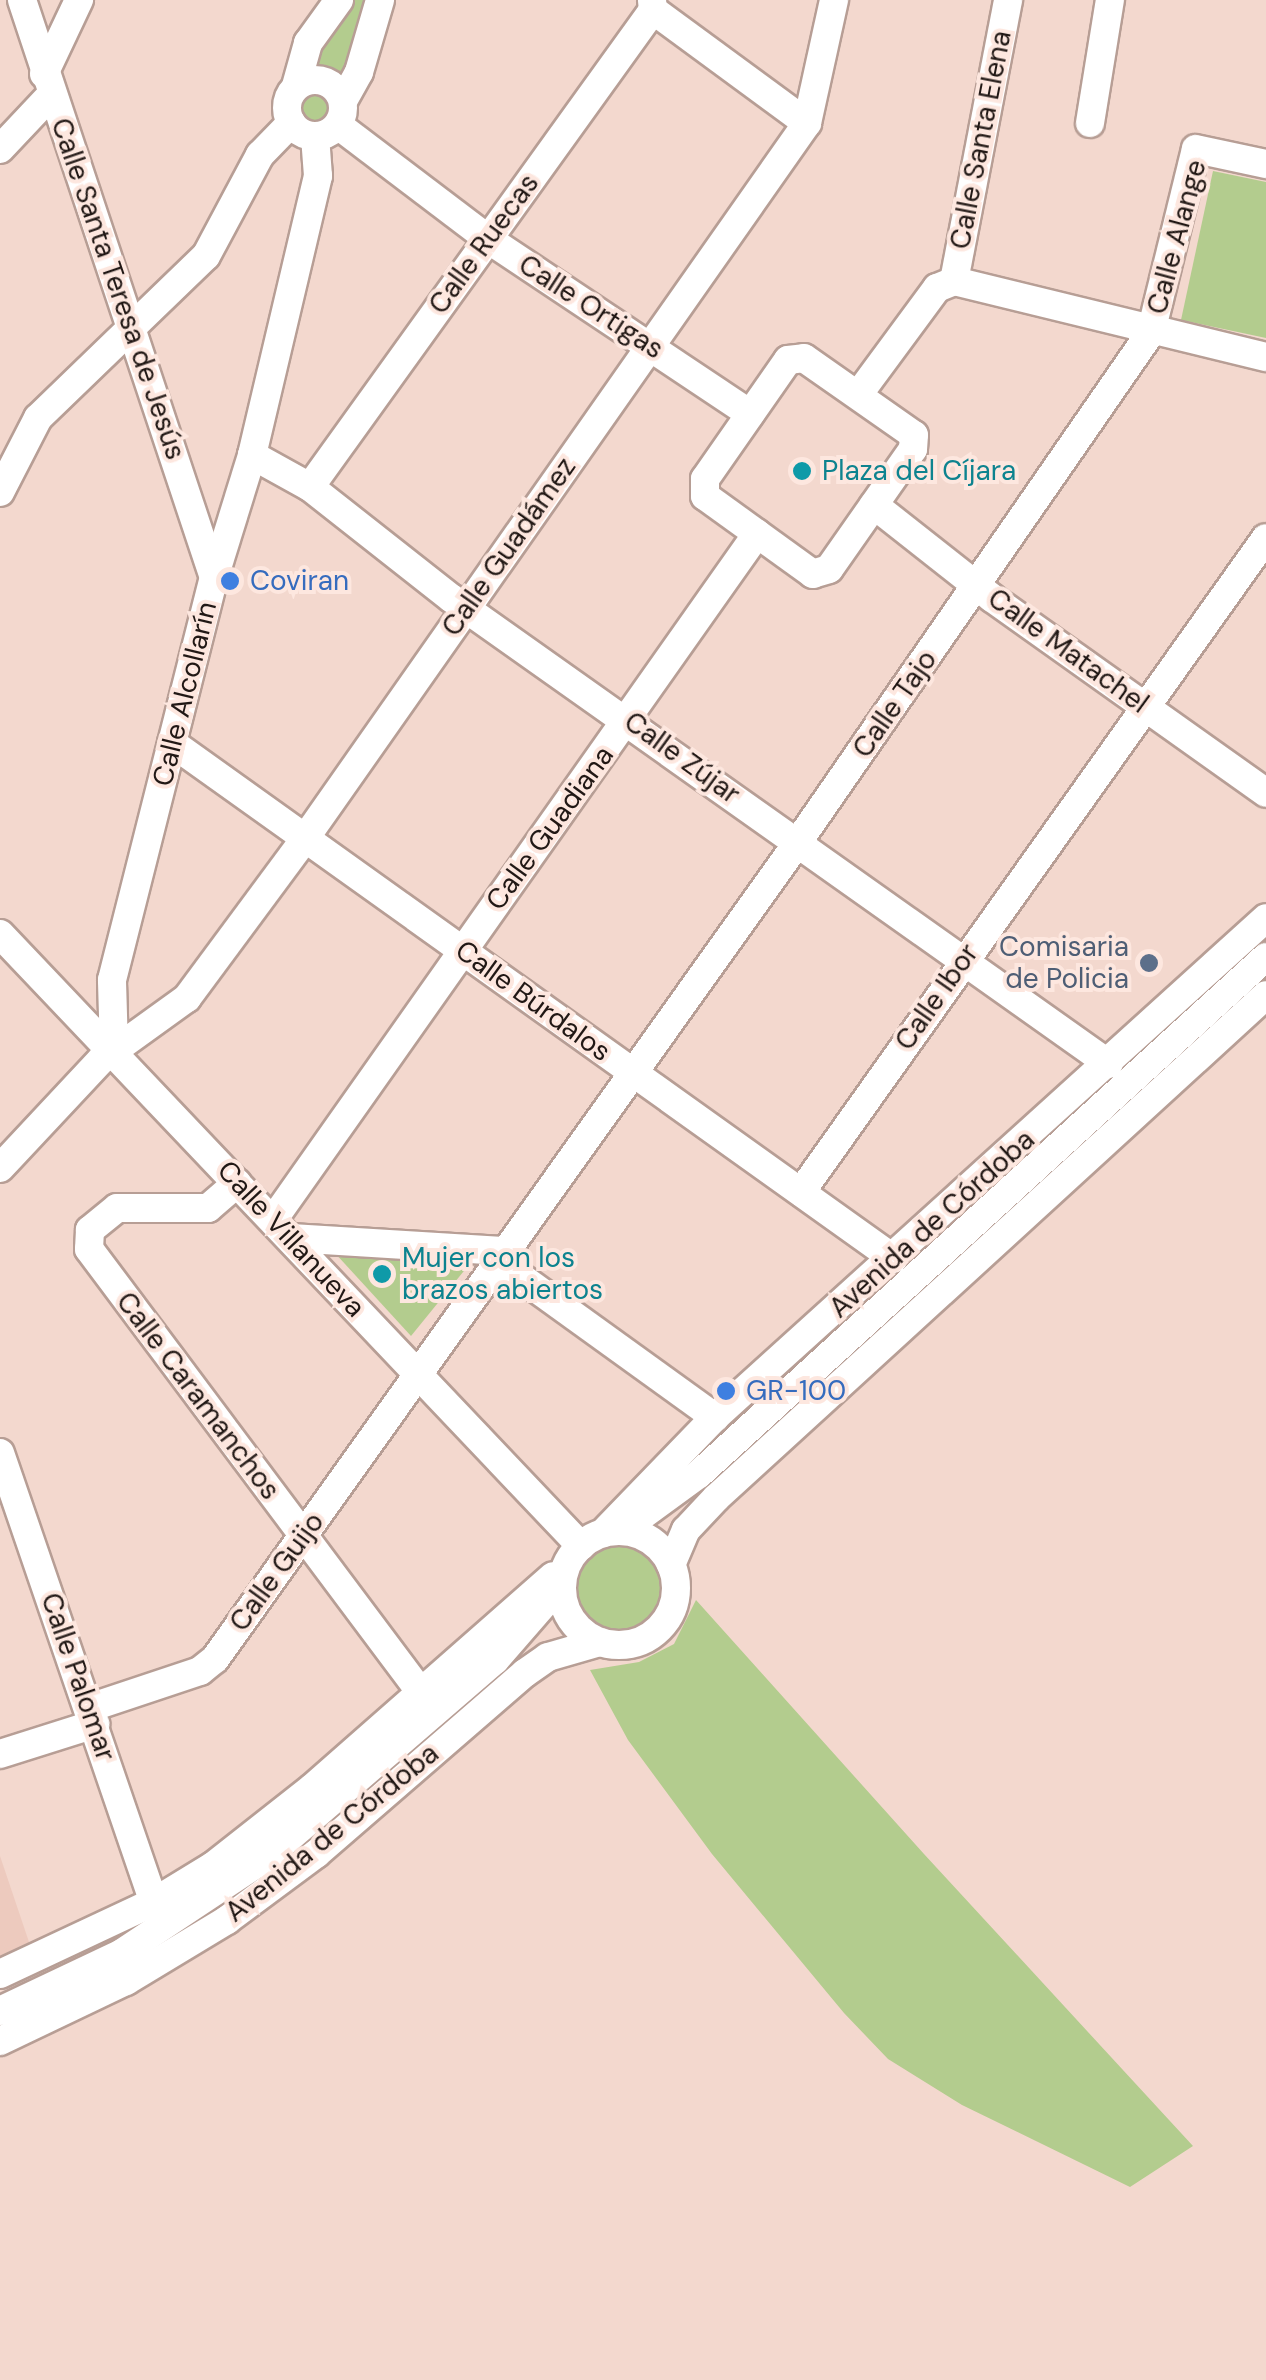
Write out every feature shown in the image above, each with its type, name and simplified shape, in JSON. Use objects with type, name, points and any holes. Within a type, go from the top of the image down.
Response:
[{"type":"street","name":"Calle Santa Teresa de Jesús","points":[[22,0],[47,85],[133,320],[214,578]]},
{"type":"street","points":[[0,149],[47,85],[79,0]]},
{"type":"street","name":"Calle Alcollarín","points":[[114,1049],[112,980],[214,578],[252,455],[318,176],[323,123],[288,99],[296,86],[308,43],[338,0]]},
{"type":"street","points":[[0,492],[38,418],[133,320],[206,256],[260,155],[323,123],[360,72],[380,0]]},
{"type":"street","name":"Calle Guadámez","points":[[0,1168],[114,1049],[187,998],[306,837],[806,122],[834,0]]},
{"type":"street","name":"Calle Santa Elena","points":[[954,280],[1008,0]]},
{"type":"street","points":[[1090,123],[1110,0]]},
{"type":"street","points":[[652,5],[806,122]]},
{"type":"street","name":"Calle Ruecas","points":[[310,487],[652,5]]},
{"type":"street","name":"Calle Ortigas","points":[[296,86],[324,81],[323,123],[750,414]]},
{"type":"street","name":"Calle Alange","points":[[1151,332],[1196,149],[1266,164]]},
{"type":"street","points":[[858,395],[937,288],[954,280],[1151,332],[1266,357]]},
{"type":"street","name":"Calle Tajo","points":[[500,1256],[798,842],[1151,332]]},
{"type":"street","points":[[804,358],[858,395],[914,436],[913,449],[829,568],[813,574],[704,496],[705,480],[788,360],[804,358]]},
{"type":"street","name":"Calle Zújar","points":[[252,455],[310,487],[466,608],[629,719],[1109,1064]]},
{"type":"street","name":"Calle Matachel","points":[[874,505],[1266,794]]},
{"type":"street","name":"Calle Guadiana","points":[[282,1229],[463,950],[757,534]]},
{"type":"street","name":"Calle Ibor","points":[[800,1192],[1266,538]]},
{"type":"street","name":"Calle Búrdalos","points":[[172,743],[894,1259]]},
{"type":"street","name":"Avenida de Córdoba","points":[[0,2011],[138,1943],[268,1856],[495,1660],[587,1552],[714,1417],[894,1259],[1266,918]]},
{"type":"street","name":"Calle Villanueva","points":[[0,934],[70,1010],[114,1049],[587,1552]]},
{"type":"street","name":"Avenida de Córdoba","points":[[0,1974],[154,1902],[213,1866],[312,1788],[419,1690],[587,1552],[699,1474],[1266,956]]},
{"type":"street","points":[[70,1010],[85,1006],[112,980]]},
{"type":"street","name":"Avenida de Córdoba","points":[[667,1559],[686,1530],[716,1498],[1266,995]]},
{"type":"street","name":"Calle Caramanchos","points":[[237,1183],[208,1208],[117,1208],[90,1230],[89,1249],[419,1690]]},
{"type":"street","points":[[282,1229],[500,1256],[714,1417]]},
{"type":"street","name":"Calle Guijo","points":[[0,1754],[200,1671],[215,1659],[500,1256]]},
{"type":"street","name":"Calle Palomar","points":[[0,1453],[154,1902]]},
{"type":"street","name":"Avenida de Córdoba","points":[[667,1559],[699,1474]]},
{"type":"street","points":[[587,1552],[667,1559],[675,1600],[657,1631],[628,1645],[591,1637],[566,1609],[587,1552]]},
{"type":"street","name":"Avenida de Córdoba","points":[[495,1660],[591,1637]]},
{"type":"street","name":"Avenida de Córdoba","points":[[0,2041],[126,1980],[227,1920],[316,1854],[525,1673],[548,1657],[591,1637]]},
{"type":"shaded area","points":[[0,1856],[30,1945],[0,1958]]},
{"type":"green space","points":[[348,0],[374,0],[352,76],[339,85],[313,73],[313,50]]},
{"type":"green space","points":[[314,89],[328,94],[333,108],[328,122],[314,127],[300,122],[295,108],[300,94]]},
{"type":"green space","points":[[1213,171],[1266,182],[1266,338],[1181,320]]},
{"type":"green space","points":[[334,1252],[472,1261],[411,1336]]},
{"type":"green space","points":[[619,1545],[643,1552],[655,1564],[662,1588],[655,1612],[643,1624],[619,1631],[595,1624],[583,1612],[576,1588],[583,1564],[595,1552]]},
{"type":"green space","points":[[696,1600],[1193,2146],[1130,2187],[962,2105],[888,2059],[844,2013],[712,1854],[628,1740],[590,1670],[639,1662],[674,1644]]},
{"type":"place","name":"Plaza del Cíjara","points":[[802,471]]},
{"type":"place","name":"Coviran","points":[[230,581]]},
{"type":"place","name":"Comisaria de Policia","points":[[1149,963]]},
{"type":"place","name":"Mujer con los brazos abiertos","points":[[382,1274]]},
{"type":"place","name":"GR-100","points":[[726,1391]]}]
